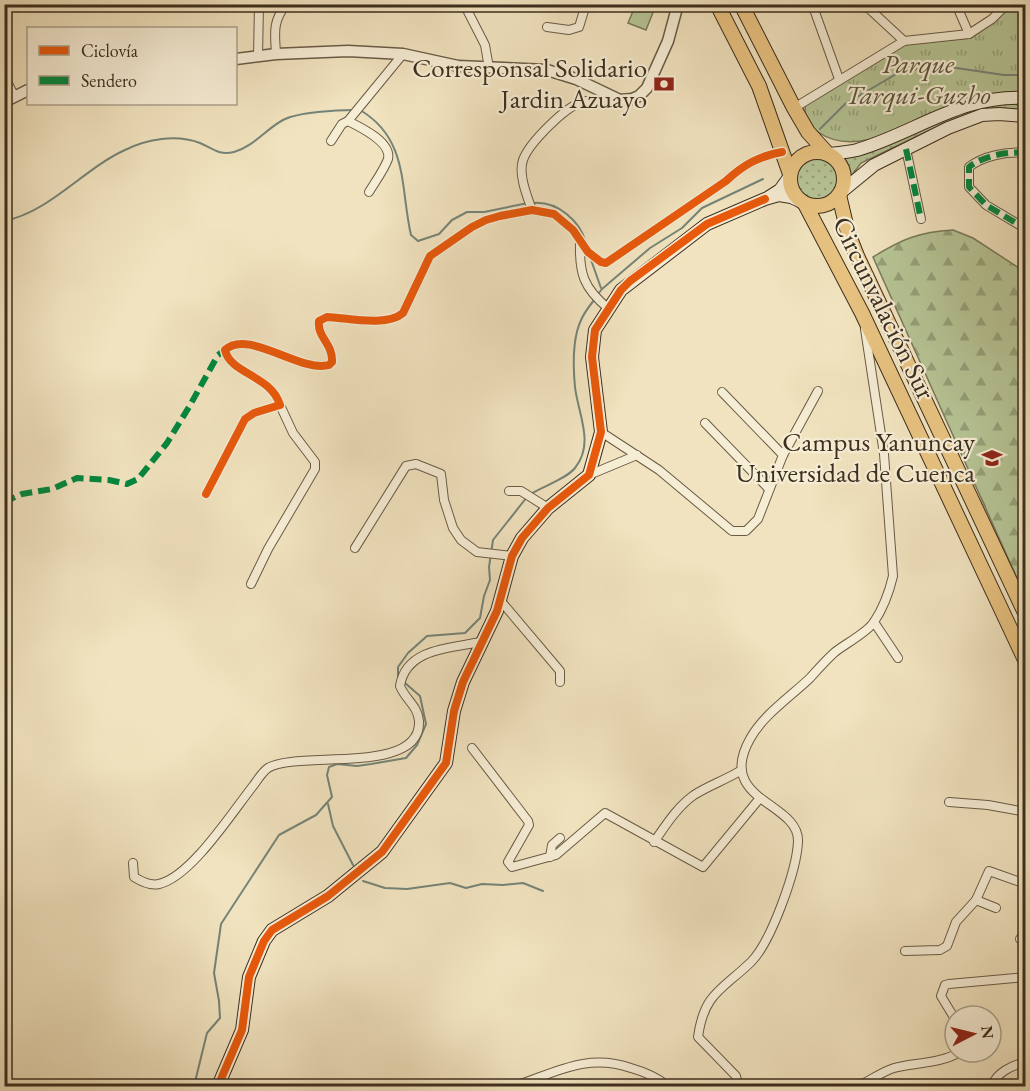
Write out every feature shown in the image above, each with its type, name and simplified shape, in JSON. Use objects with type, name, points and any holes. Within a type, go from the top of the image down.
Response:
[{"type":"highway","name":"Circunvalación Sur","points":[[717,4],[759,86],[790,175],[792,191],[804,203],[862,314],[1026,662]]},
{"type":"highway","name":"Circunvalación Sur","points":[[741,4],[808,132],[828,154],[837,160],[842,168],[844,178],[840,193],[835,200],[822,206],[804,203]]},
{"type":"highway","points":[[790,175],[795,163],[803,155],[815,151],[828,154]]},
{"type":"highway","name":"Circunvalación Sur","points":[[840,193],[848,233],[857,256],[1026,615]]},
{"type":"main road","points":[[828,154],[867,147],[931,118],[983,100],[1000,97],[1026,98]]},
{"type":"main road","points":[[840,193],[874,165],[948,128],[982,115],[1026,116]]},
{"type":"main road","points":[[765,199],[780,190],[790,175]]},
{"type":"main road","points":[[218,1086],[242,1030],[249,977],[264,941],[272,930],[328,896],[382,852],[431,786],[446,763],[454,711],[462,682],[497,611],[512,556],[522,538],[548,508],[589,475],[601,432],[592,357],[595,330],[605,306],[630,281],[707,224],[779,195],[804,203]]},
{"type":"street","points":[[258,57],[259,4]]},
{"type":"street","points":[[276,54],[275,24],[286,4]]},
{"type":"street","points":[[464,4],[485,45],[489,68]]},
{"type":"street","points":[[547,27],[568,30],[579,27],[586,4]]},
{"type":"street","points":[[531,209],[522,174],[523,160],[549,126],[566,110],[583,102],[632,99],[647,88],[668,41],[678,4]]},
{"type":"street","points":[[815,4],[815,12],[839,80]]},
{"type":"street","points":[[864,4],[904,41]]},
{"type":"street","points":[[956,4],[969,34]]},
{"type":"street","points":[[794,108],[904,41],[969,34],[992,19],[1006,4]]},
{"type":"street","points":[[237,59],[276,54],[348,51],[403,54],[458,66],[547,70],[576,79],[620,100]]},
{"type":"street","points":[[331,141],[342,124],[348,122],[357,112],[361,104],[403,54]]},
{"type":"street","points":[[4,76],[15,97]]},
{"type":"street","points":[[4,102],[27,91]]},
{"type":"street","points":[[348,122],[380,141],[388,153],[369,192]]},
{"type":"street","points":[[906,149],[921,219]]},
{"type":"street","points":[[251,584],[263,556],[315,469],[315,462],[293,433],[271,387],[229,360],[225,350],[236,343],[316,366],[329,365],[332,362],[332,353],[319,330],[319,321],[327,317],[386,321],[399,316],[403,313],[430,256],[486,219],[531,209],[554,214],[573,230],[588,252],[606,263],[726,181],[740,168],[760,157],[782,152]]},
{"type":"street","points":[[1026,153],[992,156],[977,161],[969,167],[969,187],[987,205],[1026,229]]},
{"type":"street","points":[[580,241],[579,265],[590,291],[605,306]]},
{"type":"street","points":[[738,1086],[736,1076],[698,1037],[700,1021],[707,1003],[751,962],[767,939],[794,864],[798,839],[795,830],[785,816],[751,789],[740,771],[743,754],[761,723],[834,653],[868,629],[874,622],[889,596],[893,576],[883,444],[862,314]]},
{"type":"street","points":[[601,432],[659,470],[732,531],[746,531],[758,519],[783,455],[818,391]]},
{"type":"street","points":[[722,392],[783,455]]},
{"type":"street","points":[[206,494],[245,419],[254,413],[280,405]]},
{"type":"street","points":[[705,423],[769,489]]},
{"type":"street","points":[[589,475],[637,455]]},
{"type":"street","points":[[355,548],[406,466],[416,464],[441,474],[444,500],[453,528],[461,540],[477,552],[512,556]]},
{"type":"street","points":[[509,491],[521,491],[548,508]]},
{"type":"street","points":[[500,600],[560,671],[560,682]]},
{"type":"street","points":[[874,622],[898,658]]},
{"type":"street","points":[[133,863],[134,878],[145,884],[160,884],[181,872],[198,856],[268,768],[289,762],[363,758],[397,751],[405,747],[415,735],[419,720],[412,702],[402,690],[401,681],[405,671],[420,656],[481,642]]},
{"type":"street","points":[[472,748],[528,821],[529,825],[511,856],[509,865],[512,867],[556,855],[607,813],[654,842],[703,867],[760,798]]},
{"type":"street","points":[[654,842],[684,804],[695,795],[740,771]]},
{"type":"street","points":[[950,802],[988,805],[1026,812]]},
{"type":"street","points":[[550,857],[552,845],[560,838]]},
{"type":"street","points":[[905,951],[940,950],[947,946],[956,922],[976,900],[989,871],[1026,884]]},
{"type":"street","points":[[976,900],[996,908]]},
{"type":"street","points":[[946,1004],[941,996],[945,986],[949,984],[1026,977]]},
{"type":"street","points":[[864,1083],[891,1069],[943,1059]]},
{"type":"street","points":[[515,1086],[570,1067],[599,1061],[614,1062],[650,1074],[668,1086]]},
{"type":"street","points":[[992,1086],[997,1076],[1026,1062]]},
{"type":"green space","points":[[636,4],[656,5],[646,30],[628,23]]},
{"type":"green space","name":"Parque Tarqui-Guzho","points":[[1000,5],[1025,5],[1025,92],[994,94],[974,99],[944,109],[898,130],[865,140],[849,142],[833,139],[818,132],[806,121],[805,105],[905,44],[971,38]]},
{"type":"green space","points":[[988,104],[1025,104],[1025,110],[1002,108],[982,111],[926,132],[861,163],[849,179],[848,168],[841,158]]},
{"type":"green space","points":[[816,155],[832,162],[839,178],[832,194],[816,201],[800,194],[793,178],[800,162]]},
{"type":"green space","name":"Campus Yanuncay Universidad de Cuenca","points":[[953,230],[973,238],[1025,272],[1025,596],[873,257],[911,238]]},
{"type":"waterway","points":[[820,129],[845,104],[898,73],[936,65],[1004,75],[1026,75]]},
{"type":"waterway","points":[[4,221],[36,209],[110,158],[143,143],[172,138],[191,140],[220,152],[229,153],[241,150],[290,117],[318,112],[355,110]]},
{"type":"waterway","points":[[360,110],[376,122],[387,135],[395,150],[400,166],[411,235],[418,241],[439,234],[452,220],[467,212],[484,212],[528,203]]},
{"type":"waterway","points":[[598,294],[650,248],[682,228],[702,208],[763,179]]},
{"type":"waterway","points":[[533,203],[551,205],[567,214],[579,227],[586,243]]},
{"type":"waterway","points":[[590,257],[601,288]]},
{"type":"waterway","points":[[531,494],[566,476],[575,468],[584,449],[584,428],[575,387],[574,352],[579,326],[595,299]]},
{"type":"waterway","points":[[400,679],[398,678],[398,667],[408,653],[427,636],[465,633],[480,618],[490,580],[489,567],[493,540],[527,497]]},
{"type":"waterway","points":[[194,1086],[207,1033],[220,1018],[214,973],[221,924],[279,835],[316,815],[332,797],[327,775],[329,767],[337,764],[357,766],[406,758],[417,745],[426,724],[420,696],[405,683]]},
{"type":"waterway","points":[[328,804],[333,826],[353,865]]},
{"type":"waterway","points":[[363,881],[385,888],[407,889],[450,883],[466,888],[482,884],[523,883],[543,891]]},
{"type":"marked path","points":[[925,7],[929,4]]},
{"type":"marked path","points":[[906,149],[921,219]]},
{"type":"marked path","points":[[1026,153],[996,155],[969,167],[969,187],[986,205],[1026,229]]},
{"type":"marked path","points":[[4,502],[22,494],[52,489],[77,478],[109,480],[127,484],[138,479],[167,443],[218,355],[225,350]]},
{"type":"cycle path","points":[[206,494],[245,419],[254,413],[280,405],[268,387],[234,364],[228,358],[225,350],[235,345],[247,344],[304,363],[317,366],[329,365],[332,362],[332,355],[320,332],[319,321],[327,317],[377,321],[387,320],[403,313],[430,256],[486,220],[532,210],[554,214],[573,230],[588,252],[606,263],[745,166],[766,156],[782,152]]},
{"type":"cycle path","points":[[218,1086],[242,1030],[249,977],[264,941],[272,930],[328,896],[382,852],[446,763],[454,711],[463,682],[497,611],[512,556],[522,538],[548,508],[589,475],[601,432],[592,357],[595,330],[621,290],[630,281],[707,224],[765,199]]},
{"type":"place","name":"Corresponsal Solidario Jardin Azuayo","points":[[664,84]]},
{"type":"place","name":"Campus Yanuncay Universidad de Cuenca","points":[[992,458]]}]
